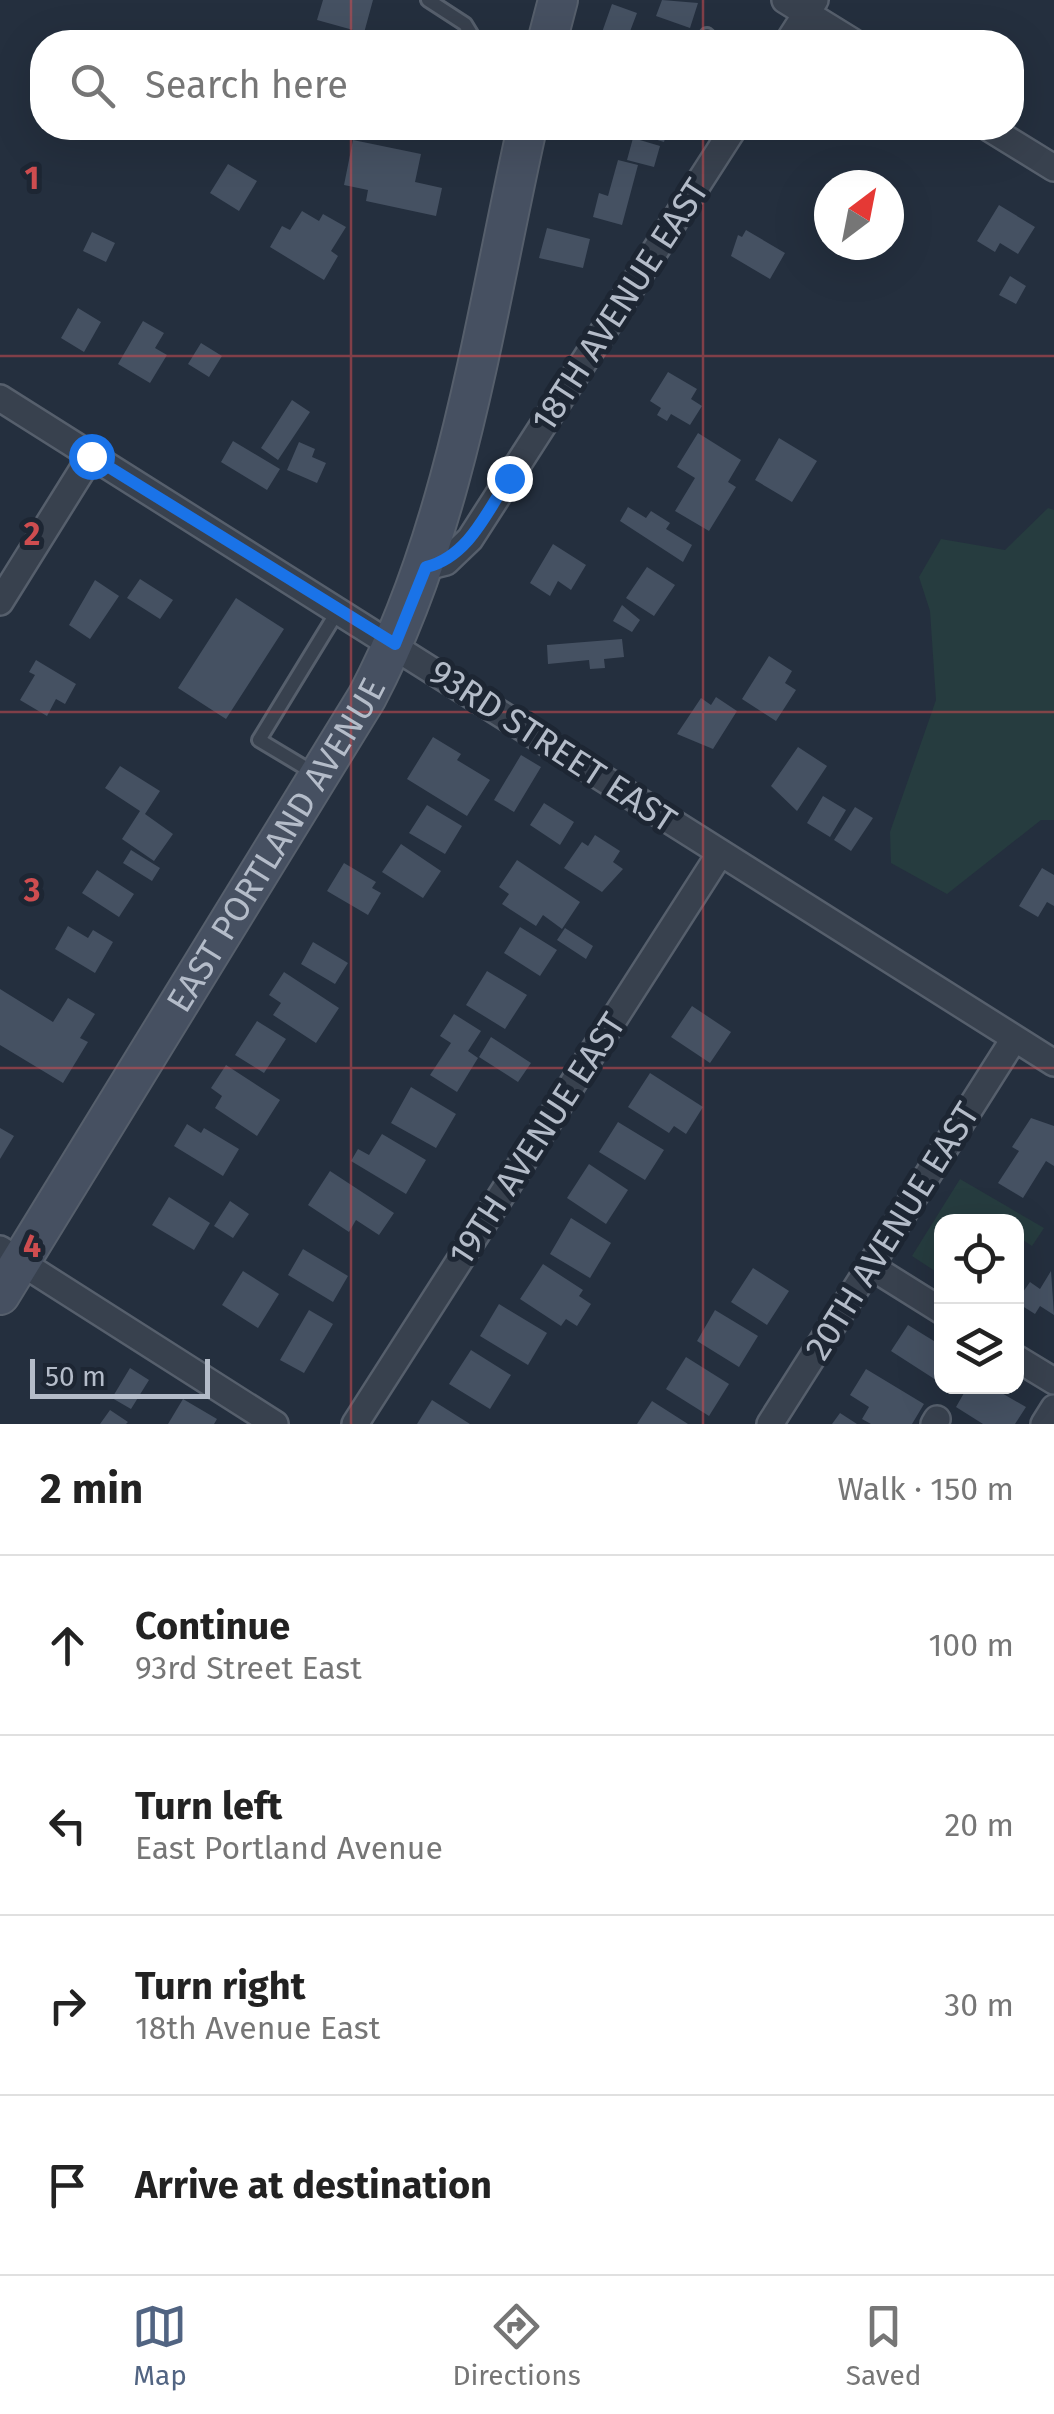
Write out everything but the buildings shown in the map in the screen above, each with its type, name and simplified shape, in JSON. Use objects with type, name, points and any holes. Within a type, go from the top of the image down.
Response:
[{"type":"main road","points":[[550,30],[558,0]]},
{"type":"main road","name":"EAST PORTLAND AVENUE","points":[[0,1296],[10,1256],[318,776],[395,644],[426,567],[524,140]]},
{"type":"street","points":[[792,30],[802,4],[837,30]]},
{"type":"street","name":"18TH AVENUE EAST","points":[[426,567],[446,562],[470,539],[726,140]]},
{"type":"street","points":[[1008,140],[1054,168]]},
{"type":"street","name":"93RD STREET EAST","points":[[0,398],[1054,1063]]},
{"type":"street","points":[[0,602],[91,456]]},
{"type":"street","name":"19TH AVENUE EAST","points":[[355,1424],[720,855]]},
{"type":"street","name":"20TH AVENUE EAST","points":[[770,1424],[1014,1039]]},
{"type":"street","points":[[10,1256],[275,1424]]},
{"type":"street","points":[[870,1266],[934,1306]]},
{"type":"street","points":[[1024,1363],[1054,1382]]},
{"type":"street","points":[[1044,1424],[1054,1408]]},
{"type":"lane","points":[[428,0],[469,30]]},
{"type":"lane","points":[[318,776],[259,740],[338,609]]},
{"type":"green space","points":[[1048,508],[1054,510],[1054,820],[1041,820],[947,894],[891,863],[890,832],[936,700],[930,611],[919,577],[941,539],[1005,550]]},
{"type":"green space","points":[[960,1179],[1020,1214],[983,1214],[938,1214]]},
{"type":"green space","points":[[1024,1216],[1044,1228],[1032,1246],[1024,1241]]},
{"type":"green space","points":[[934,1221],[934,1270],[912,1256]]},
{"type":"route","points":[[91,456],[395,644],[426,567],[446,562],[470,539],[509,478]]}]
